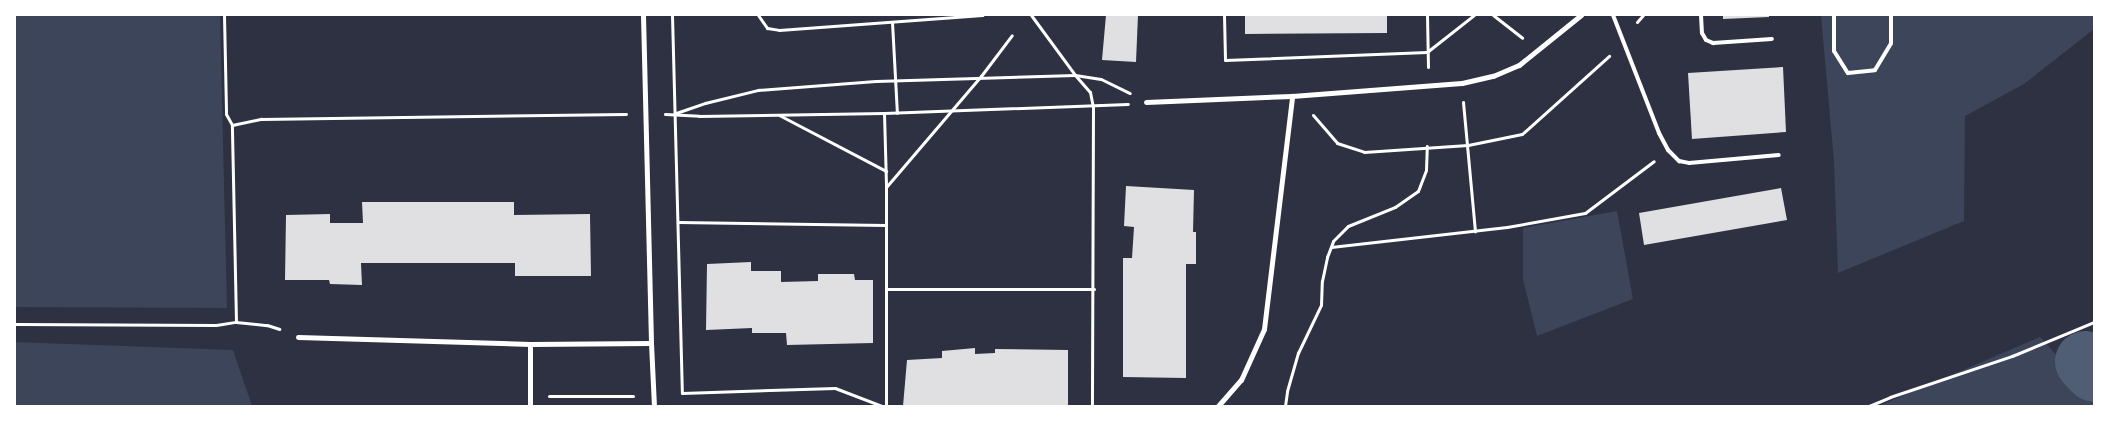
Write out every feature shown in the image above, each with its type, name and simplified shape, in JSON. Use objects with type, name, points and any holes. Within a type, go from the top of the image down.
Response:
[{"type":"street","points":[[643,15],[654,406]]},
{"type":"street","points":[[1146,102],[1292,96],[1462,83],[1493,76],[1520,66],[1582,15]]},
{"type":"street","points":[[1218,406],[1241,380],[1264,329],[1292,96]]},
{"type":"street","points":[[298,338],[530,344],[651,343]]},
{"type":"street","points":[[530,344],[530,406]]},
{"type":"lane","points":[[1612,15],[1658,133],[1668,150],[1679,161],[1689,163],[1779,154]]},
{"type":"lane","points":[[1701,15],[1702,33],[1706,40],[1714,43],[1772,39]]},
{"type":"lane","points":[[1834,15],[1834,51],[1848,73],[1875,70],[1891,43],[1891,15]]},
{"type":"path","points":[[224,15],[226,114],[232,125],[236,322]]},
{"type":"path","points":[[672,15],[682,393],[835,388],[882,406]]},
{"type":"path","points":[[758,15],[766,28],[779,30],[982,15]]},
{"type":"path","points":[[1031,15],[1075,75],[1090,92],[1094,107],[1092,406]]},
{"type":"path","points":[[1224,15],[1225,60],[1427,52],[1474,15]]},
{"type":"path","points":[[1427,15],[1429,85]]},
{"type":"path","points":[[1493,15],[1539,51]]},
{"type":"path","points":[[1292,96],[1307,108],[1337,143],[1364,152],[1427,146],[1468,145],[1522,134],[1603,63],[1643,15]]},
{"type":"path","points":[[892,22],[897,113]]},
{"type":"path","points":[[886,186],[980,76],[1012,35]]},
{"type":"path","points":[[675,113],[705,103],[758,90],[980,76],[1075,75],[1101,79],[1120,86],[1146,102]]},
{"type":"path","points":[[1462,83],[1474,231]]},
{"type":"path","points":[[232,125],[262,118],[675,113],[700,116],[897,113],[1094,107],[1146,102]]},
{"type":"path","points":[[884,113],[886,171],[886,406]]},
{"type":"path","points":[[779,115],[886,171]]},
{"type":"path","points":[[1285,406],[1287,391],[1298,353],[1321,305],[1322,281],[1333,241],[1348,226],[1395,207],[1418,191],[1426,170],[1427,146]]},
{"type":"path","points":[[1331,247],[1474,231],[1585,213],[1668,150]]},
{"type":"path","points":[[678,222],[886,225]]},
{"type":"path","points":[[886,289],[1094,289]]},
{"type":"path","points":[[15,324],[216,325],[236,322],[267,325],[298,338]]},
{"type":"path","points":[[1870,406],[1890,397],[2012,356],[2094,322]]},
{"type":"path","points":[[530,395],[654,396]]},
{"type":"shaded area","points":[[15,15],[220,15],[227,308],[15,307]]},
{"type":"shaded area","points":[[1821,15],[2094,15],[2094,29],[2024,84],[1965,116],[1964,221],[1838,273],[1834,162]]},
{"type":"shaded area","points":[[1617,211],[1633,299],[1537,336],[1523,279],[1523,228]]},
{"type":"shaded area","points":[[2040,337],[2094,396],[2094,406],[1879,406]]},
{"type":"shaded area","points":[[15,342],[233,350],[252,406],[15,406]]},
{"type":"building","points":[[1106,15],[1138,15],[1136,62],[1102,60]]},
{"type":"building","points":[[1245,15],[1387,15],[1387,33],[1245,34]]},
{"type":"building","points":[[1723,15],[1769,15],[1769,17],[1723,19]]},
{"type":"building","points":[[1783,67],[1786,132],[1692,139],[1688,73]]},
{"type":"building","points":[[1126,186],[1194,190],[1193,232],[1196,232],[1196,264],[1186,264],[1186,378],[1123,377],[1123,258],[1132,258],[1134,227],[1124,226]]},
{"type":"building","points":[[1781,188],[1787,220],[1644,245],[1639,213]]},
{"type":"building","points":[[362,202],[514,202],[514,215],[590,214],[591,276],[515,276],[515,263],[361,263],[362,285],[330,284],[329,280],[285,280],[286,215],[330,214],[330,223],[363,223]]},
{"type":"building","points":[[751,262],[751,271],[781,271],[781,282],[818,281],[818,274],[854,274],[855,280],[873,280],[873,343],[787,345],[786,333],[752,333],[752,328],[706,330],[707,264]]},
{"type":"building","points":[[975,348],[975,354],[995,353],[995,349],[1068,350],[1068,406],[903,406],[907,360],[942,358],[942,351]]},
{"type":"waterway","points":[[2085,361],[2094,371]]}]
